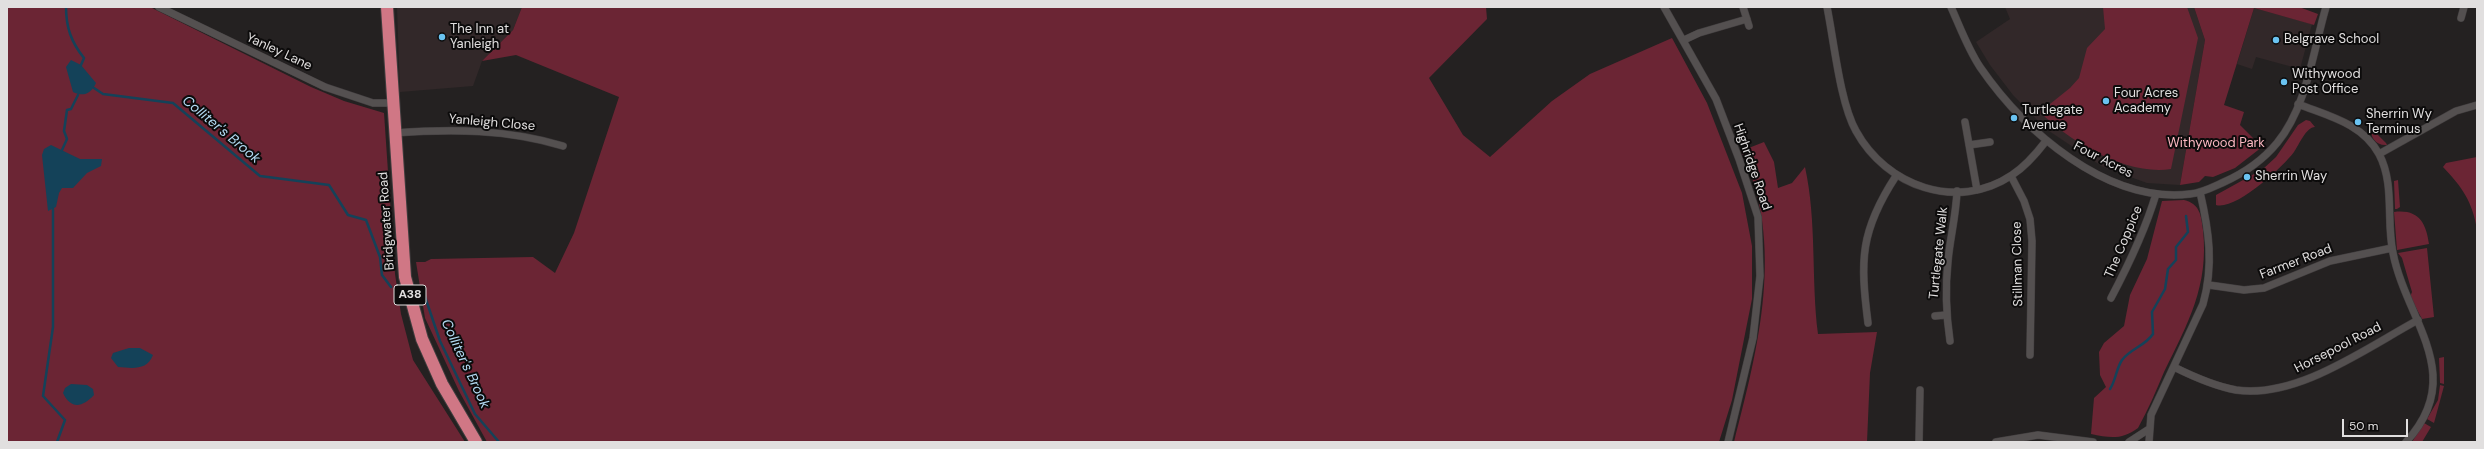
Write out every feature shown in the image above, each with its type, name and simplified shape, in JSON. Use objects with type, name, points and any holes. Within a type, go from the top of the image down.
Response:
[{"type":"highway","name":"Bridgwater Road","points":[[387,7],[392,103],[405,277],[422,339],[442,384],[476,442]]},
{"type":"street","name":"Yanley Lane","points":[[159,7],[325,87],[373,104],[392,103]]},
{"type":"street","name":"Highridge Road","points":[[1664,7],[1716,99],[1739,159],[1758,218],[1760,276],[1753,338],[1728,442]]},
{"type":"street","points":[[1684,40],[1699,33],[1748,23],[1743,7]]},
{"type":"street","points":[[1827,7],[1845,100],[1855,130],[1866,148],[1896,176],[1925,188],[1956,192],[1977,190],[2011,176],[2034,156],[2046,141]]},
{"type":"street","name":"Four Acres","points":[[1952,7],[1980,67],[2008,103],[2046,141],[2084,167],[2110,180],[2137,190],[2156,194],[2190,195],[2244,172],[2263,158],[2288,126],[2298,104],[2326,7]]},
{"type":"street","points":[[2461,18],[2464,7]]},
{"type":"street","points":[[2298,104],[2351,125],[2367,139],[2379,154],[2387,178],[2392,248],[2404,292],[2418,320],[2431,353],[2433,376],[2426,411],[2406,442]]},
{"type":"street","points":[[2379,154],[2456,111],[2477,105]]},
{"type":"street","points":[[1965,122],[1977,190]]},
{"type":"street","name":"Yanleigh Close","points":[[394,133],[460,129],[534,137],[563,146]]},
{"type":"street","points":[[1969,145],[1990,142]]},
{"type":"street","points":[[1868,323],[1862,279],[1864,248],[1872,218],[1896,176]]},
{"type":"street","name":"Stillman Close","points":[[2011,176],[2024,201],[2030,219],[2032,241],[2030,355]]},
{"type":"street","name":"Turtlegate Walk","points":[[1950,341],[1946,315],[1948,260],[1955,226],[1956,192]]},
{"type":"street","points":[[2149,442],[2151,415],[2203,304],[2209,285],[2211,255],[2200,192]]},
{"type":"street","name":"The Coppice","points":[[2111,298],[2137,249],[2156,194]]},
{"type":"street","name":"Farmer Road","points":[[2209,285],[2244,290],[2264,288],[2330,261],[2392,248]]},
{"type":"street","points":[[1935,316],[1946,315]]},
{"type":"street","name":"Horsepool Road","points":[[2174,367],[2208,383],[2231,389],[2274,389],[2314,376],[2418,320]]},
{"type":"street","points":[[1919,442],[1920,390]]},
{"type":"street","points":[[2129,442],[2149,429]]},
{"type":"street","points":[[1996,442],[2038,434],[2058,439],[2093,442]]},
{"type":"shaded area","points":[[397,7],[522,7],[513,30],[482,61],[473,86],[400,92]]},
{"type":"shaded area","name":"Four Acres Academy","points":[[2005,7],[2194,7],[2205,40],[2180,185],[2147,183],[2103,167],[2046,129],[2013,95],[1990,65],[1976,42],[2010,19]]},
{"type":"shaded area","name":"Belgrave School","points":[[2254,8],[2312,24],[2300,69],[2256,57],[2252,69],[2237,64]]},
{"type":"green space","points":[[7,7],[150,7],[311,87],[344,101],[384,113],[395,274],[401,314],[413,360],[465,442],[7,442]]},
{"type":"green space","points":[[522,7],[1486,7],[1487,19],[1429,78],[1463,135],[1490,157],[1552,101],[1590,74],[1672,38],[1707,103],[1742,193],[1752,246],[1752,299],[1732,400],[1719,442],[487,442],[459,391],[425,318],[416,262],[425,262],[431,259],[533,257],[555,273],[574,233],[619,97],[516,55],[482,61],[513,30]]},
{"type":"green space","points":[[2103,7],[2187,7],[2198,38],[2171,169],[2154,170],[2118,162],[2083,145],[2067,135],[2040,112],[2070,88],[2079,78],[2087,48],[2105,29]]},
{"type":"green space","name":"Withywood Park","points":[[2194,7],[2299,7],[2318,14],[2314,25],[2254,8],[2224,105],[2244,112],[2240,125],[2262,147],[2235,168],[2213,177],[2205,176],[2199,182],[2180,185],[2205,40]]},
{"type":"green space","points":[[2306,120],[2310,121],[2315,127],[2306,133],[2294,152],[2280,167],[2246,195],[2224,205],[2216,205],[2216,195],[2263,169],[2276,157],[2298,125]]},
{"type":"green space","points":[[2371,128],[2387,145],[2380,144],[2374,140]]},
{"type":"green space","points":[[1764,142],[1774,162],[1778,188],[1792,183],[1805,167],[1809,187],[1813,229],[1818,334],[1877,332],[1870,373],[1867,442],[1734,442],[1752,370],[1759,333],[1765,259],[1762,222],[1755,186],[1741,151]]},
{"type":"green space","points":[[2477,157],[2477,229],[2469,202],[2456,181],[2443,167],[2446,163]]},
{"type":"green space","points":[[2398,180],[2400,207],[2395,209],[2394,181]]},
{"type":"green space","points":[[2184,200],[2197,207],[2203,230],[2203,269],[2195,304],[2149,407],[2138,428],[2127,435],[2116,437],[2091,434],[2094,398],[2106,387],[2100,375],[2099,352],[2104,343],[2124,326],[2130,295],[2147,259],[2162,201]]},
{"type":"green space","points":[[2394,212],[2410,213],[2420,219],[2426,230],[2429,244],[2397,250]]},
{"type":"green space","points":[[2427,248],[2434,317],[2422,319],[2410,297],[2412,292],[2402,258],[2398,253]]},
{"type":"green space","points":[[2444,357],[2444,384],[2440,383],[2439,358]]},
{"type":"green space","points":[[2440,385],[2444,386],[2434,423],[2427,419],[2438,400]]},
{"type":"green space","points":[[2424,423],[2431,427],[2422,442],[2412,442]]},
{"type":"water","points":[[71,60],[81,65],[96,83],[92,90],[86,94],[77,94],[73,92],[66,67]]},
{"type":"water","points":[[51,145],[80,159],[102,159],[101,166],[87,173],[73,188],[62,188],[59,193],[56,207],[48,211],[42,155],[44,149]]},
{"type":"water","points":[[129,348],[140,348],[153,355],[147,364],[143,366],[134,368],[118,367],[111,358],[113,353]]},
{"type":"water","points":[[71,384],[87,385],[93,389],[94,395],[86,402],[77,405],[73,404],[63,393],[65,388]]},
{"type":"waterway","name":"Colliter's Brook","points":[[66,7],[70,34],[84,58],[81,65]]},
{"type":"waterway","name":"Colliter's Brook","points":[[94,88],[103,94],[173,103],[260,176],[329,185],[348,215],[366,220],[380,257],[382,275],[391,287]]},
{"type":"waterway","points":[[62,150],[67,139],[64,131],[67,110],[71,109],[78,95]]},
{"type":"waterway","points":[[53,209],[53,327],[43,396],[65,420],[57,442]]},
{"type":"waterway","points":[[2110,389],[2114,382],[2118,367],[2125,356],[2146,342],[2153,334],[2152,312],[2165,289],[2168,269],[2176,260],[2176,247],[2188,232],[2186,216]]},
{"type":"waterway","name":"Colliter's Brook","points":[[422,288],[440,341],[475,414],[499,442]]},
{"type":"place","name":"The Inn at Yanleigh","points":[[442,37]]},
{"type":"place","name":"Belgrave School","points":[[2276,40]]},
{"type":"place","name":"Withywood Post Office","points":[[2284,82]]},
{"type":"place","name":"Four Acres Academy","points":[[2106,101]]},
{"type":"place","name":"Turtlegate Avenue","points":[[2014,118]]},
{"type":"place","name":"Sherrin Wy Terminus","points":[[2358,122]]},
{"type":"place","name":"Sherrin Way","points":[[2247,177]]}]
